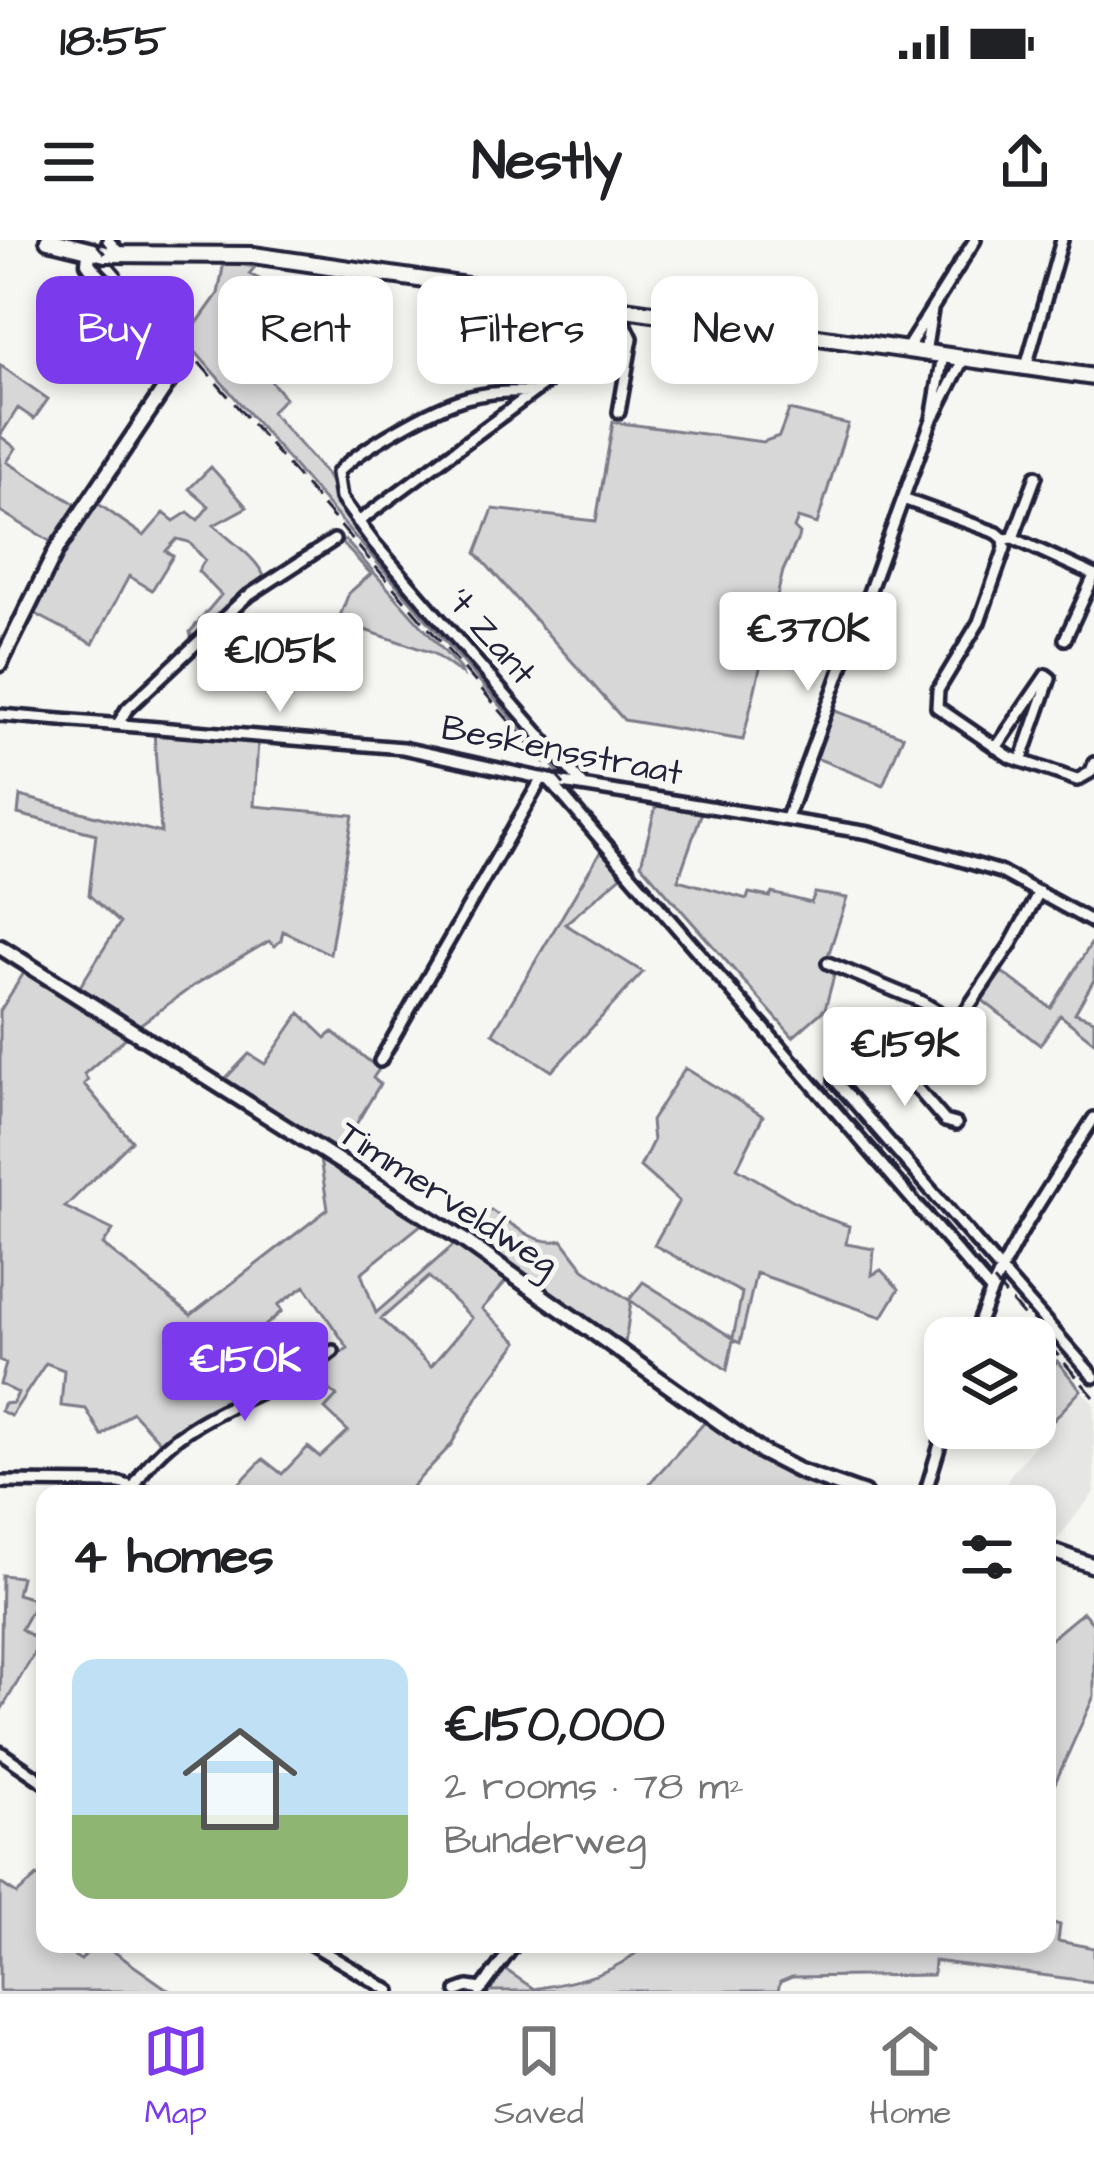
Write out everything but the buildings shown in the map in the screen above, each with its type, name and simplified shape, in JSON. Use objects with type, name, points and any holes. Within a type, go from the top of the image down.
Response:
[{"type":"main road","points":[[49,240],[89,253],[121,255],[167,246],[256,248],[417,278]]},
{"type":"main road","points":[[627,316],[1094,377]]},
{"type":"street","points":[[108,240],[121,255]]},
{"type":"street","points":[[907,350],[975,240]]},
{"type":"street","points":[[1026,368],[1062,240]]},
{"type":"street","points":[[0,664],[57,548],[174,374],[174,358],[135,310],[94,272],[89,253]]},
{"type":"street","points":[[925,352],[933,305]]},
{"type":"street","points":[[627,320],[632,338],[627,366]]},
{"type":"street","points":[[932,419],[944,355]]},
{"type":"street","points":[[787,818],[932,419],[964,358]]},
{"type":"street","points":[[358,523],[542,384]]},
{"type":"street","points":[[619,412],[624,384]]},
{"type":"street","name":"'t Zant","points":[[531,392],[466,398],[350,459],[337,473],[337,486],[358,523],[584,786]]},
{"type":"street","points":[[1036,476],[979,622],[935,700],[942,714],[1022,761],[1077,780],[1091,772],[1094,763]]},
{"type":"street","points":[[903,499],[997,532],[1094,575],[1065,638]]},
{"type":"street","points":[[118,724],[127,709],[228,613],[334,540]]},
{"type":"street","points":[[997,748],[1046,675],[1050,678],[1022,761]]},
{"type":"street","name":"Beskensstraat","points":[[0,715],[403,748],[546,780],[787,818],[918,845],[1001,872],[1094,923]]},
{"type":"street","points":[[380,1061],[546,780],[1094,1377]]},
{"type":"street","points":[[915,1086],[1040,892]]},
{"type":"street","name":"Timmerveldweg","points":[[0,947],[462,1239],[762,1452],[836,1485]]},
{"type":"street","points":[[827,963],[920,1001],[959,1024]]},
{"type":"street","points":[[884,1049],[945,1121],[956,1124]]},
{"type":"street","points":[[835,1080],[998,1276]]},
{"type":"street","points":[[982,1317],[998,1276],[1094,1118]]},
{"type":"street","points":[[920,1171],[996,1259],[998,1276]]},
{"type":"street","points":[[0,1482],[135,1485],[146,1468],[190,1430],[307,1370],[333,1351]]},
{"type":"street","points":[[928,1485],[939,1449]]},
{"type":"street","points":[[1056,1553],[1094,1566]]},
{"type":"street","points":[[0,1752],[36,1777]]},
{"type":"street","points":[[326,1953],[390,1991]]},
{"type":"street","points":[[457,1991],[481,1990],[508,1953]]},
{"type":"shaded area","points":[[224,262],[255,267],[249,274],[253,276],[221,276]]},
{"type":"shaded area","points":[[218,294],[218,378],[194,350],[195,326]]},
{"type":"shaded area","points":[[0,365],[48,399],[34,419],[18,408],[0,436]]},
{"type":"shaded area","points":[[223,384],[273,384],[285,398],[271,412],[326,474],[376,551],[572,779],[564,779]]},
{"type":"shaded area","points":[[789,410],[848,424],[817,524],[798,518],[794,528],[800,534],[783,571],[743,740],[624,720],[476,553],[493,509],[596,521],[613,422],[763,442],[779,436]]},
{"type":"shaded area","points":[[0,436],[16,448],[7,462],[77,505],[53,543],[0,511]]},
{"type":"shaded area","points":[[211,467],[247,507],[214,525],[264,576],[199,634],[191,636],[190,632],[221,595],[198,571],[205,560],[189,542],[177,539],[166,551],[173,556],[152,590],[129,576],[93,644],[30,611],[97,503],[144,536],[164,513],[174,521],[188,512],[198,520],[209,506],[189,489]]},
{"type":"shaded area","points":[[345,540],[462,674],[433,653],[338,621],[349,593],[371,574],[341,542]]},
{"type":"shaded area","points":[[833,710],[903,736],[883,785],[816,758]]},
{"type":"shaded area","points":[[154,732],[258,740],[254,806],[353,815],[330,954],[283,931],[275,946],[269,941],[193,986],[138,1026],[79,988],[120,923],[89,895],[96,834],[18,814],[20,796],[161,833]]},
{"type":"shaded area","points":[[657,802],[703,809],[678,880],[747,899],[749,893],[770,897],[772,893],[811,903],[815,893],[847,898],[826,962],[835,972],[825,1009],[793,1037],[641,864]]},
{"type":"shaded area","points":[[602,849],[625,873],[565,924],[643,972],[552,1071],[493,1033]]},
{"type":"shaded area","points":[[1094,939],[1094,980],[1075,1013],[1094,1020],[1094,1042],[1060,1015],[1040,1045],[982,1000],[1002,972],[1051,1008]]},
{"type":"shaded area","points":[[25,971],[128,1036],[84,1074],[88,1080],[84,1084],[132,1141],[65,1207],[113,1230],[103,1245],[191,1315],[328,1209],[320,1159],[422,1224],[361,1273],[376,1313],[455,1244],[507,1280],[482,1309],[518,1342],[479,1394],[451,1445],[413,1485],[238,1485],[263,1459],[282,1474],[308,1447],[320,1457],[348,1431],[325,1409],[337,1396],[309,1373],[348,1348],[305,1286],[278,1305],[282,1311],[258,1332],[291,1372],[225,1406],[164,1446],[132,1412],[102,1436],[86,1409],[61,1406],[64,1370],[46,1363],[11,1416],[1,1411],[18,1393],[0,1384],[6,1364],[0,1360],[0,1011]],"holes":[[[429,1277],[472,1318],[431,1366],[381,1319]]]},
{"type":"shaded area","points":[[300,1013],[326,1038],[333,1032],[379,1069],[373,1078],[380,1084],[339,1153],[224,1080],[249,1054],[265,1064]]},
{"type":"shaded area","points":[[685,1068],[763,1116],[737,1168],[820,1216],[849,1226],[846,1244],[874,1249],[872,1275],[881,1270],[899,1289],[882,1317],[756,1273],[740,1343],[733,1340],[727,1370],[631,1301],[625,1344],[467,1234],[491,1210],[534,1237],[562,1240],[584,1269],[629,1300],[643,1282],[733,1338],[742,1293],[654,1245],[679,1201],[640,1167],[653,1141],[651,1121]]},
{"type":"shaded area","points":[[1056,1362],[1081,1390],[1056,1417]]},
{"type":"shaded area","points":[[1081,1390],[1094,1404],[1094,1492],[1056,1541],[1056,1485],[1006,1485],[1032,1449],[1056,1449],[1056,1420]]},
{"type":"shaded area","points":[[705,1422],[768,1463],[820,1485],[648,1485]]},
{"type":"shaded area","points":[[2,1575],[21,1577],[17,1594],[36,1600],[21,1629],[36,1639],[36,1651],[0,1712]]},
{"type":"shaded area","points":[[1083,1612],[1094,1625],[1094,1696],[1056,1781],[1056,1634]]},
{"type":"shaded area","points":[[36,1877],[36,1953],[69,1953],[81,1960],[87,1953],[116,1953],[170,1991],[0,1991],[0,1883],[17,1894]]},
{"type":"shaded area","points":[[1056,1924],[1060,1925],[1058,1941],[1094,1948],[1094,1982],[934,1961],[933,1975],[792,1977],[780,1982],[778,1991],[487,1991],[503,1968],[534,1989],[581,1980],[633,1955],[1056,1953]]},
{"type":"railway","points":[[93,240],[1094,1397]]}]
